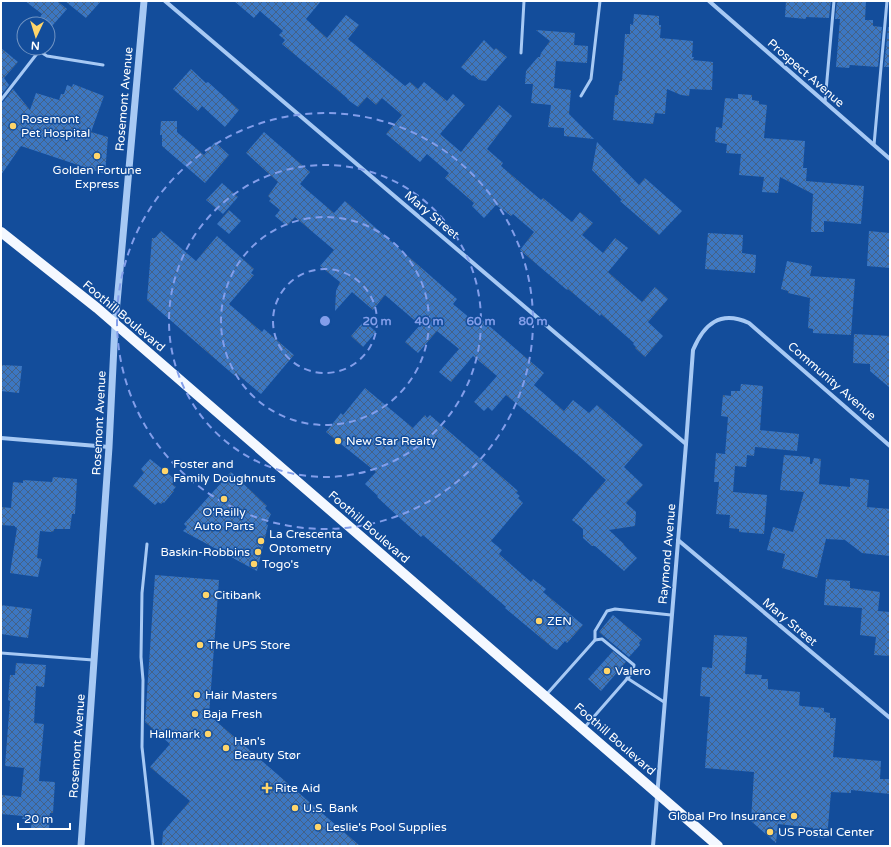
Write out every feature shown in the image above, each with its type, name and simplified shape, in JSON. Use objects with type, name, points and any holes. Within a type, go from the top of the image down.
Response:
[{"type":"main road","name":"Foothill Boulevard","points":[[1,232],[97,308],[718,846]]},
{"type":"street","name":"Rosemont Avenue","points":[[81,846],[109,447],[115,325],[144,1]]},
{"type":"street","name":"Mary Street","points":[[165,1],[686,444]]},
{"type":"street","name":"Prospect Avenue","points":[[709,1],[890,159]]},
{"type":"street","name":"Raymond Avenue","points":[[653,846],[693,350],[698,338],[709,325],[724,318],[739,319],[749,323],[760,332]]},
{"type":"street","name":"Community Avenue","points":[[760,332],[890,446]]},
{"type":"street","points":[[1,438],[109,447]]},
{"type":"street","name":"Mary Street","points":[[678,540],[890,718]]},
{"type":"lane","points":[[521,53],[524,1]]},
{"type":"lane","points":[[580,96],[591,79],[600,1]]},
{"type":"lane","points":[[825,102],[834,1]]},
{"type":"lane","points":[[874,145],[887,1]]},
{"type":"lane","points":[[1,100],[39,51],[47,56],[103,65]]},
{"type":"lane","points":[[147,544],[142,593],[142,746],[153,846]]},
{"type":"lane","points":[[595,640],[594,631],[607,611],[615,609],[671,615]]},
{"type":"lane","points":[[545,696],[595,640],[602,639],[634,665],[633,672],[583,729]]},
{"type":"lane","points":[[1,653],[94,660]]},
{"type":"lane","points":[[628,678],[664,702]]},
{"type":"building","points":[[25,1],[57,1],[67,9],[56,21],[56,16],[41,16],[42,14]]},
{"type":"building","points":[[65,1],[101,1],[86,18]]},
{"type":"building","points":[[234,1],[321,1],[306,19],[327,38],[346,15],[359,25],[348,39],[405,86],[410,82],[418,89],[424,82],[447,101],[453,94],[465,105],[440,134],[461,152],[499,105],[512,116],[487,149],[503,163],[501,166],[541,200],[543,198],[572,222],[580,212],[593,223],[582,235],[603,253],[615,238],[628,248],[608,272],[642,302],[655,287],[668,299],[648,322],[663,336],[645,357],[635,348],[634,343],[601,314],[600,316],[568,289],[567,290],[520,250],[534,232],[513,214],[511,216],[496,205],[484,218],[472,206],[474,203],[445,178],[449,173],[427,154],[420,162],[386,134],[402,115],[382,98],[376,105],[367,97],[358,107],[282,44],[285,40],[279,35],[283,31],[260,11],[254,18]]},
{"type":"building","points":[[786,1],[831,1],[829,18],[806,17],[806,19],[785,17]]},
{"type":"building","points":[[837,1],[866,1],[865,20],[873,20],[873,26],[882,27],[878,67],[850,65],[849,68],[836,67],[840,19],[835,19]]},
{"type":"building","points":[[634,14],[659,16],[659,25],[661,25],[660,38],[693,41],[693,60],[713,62],[712,90],[690,89],[689,96],[681,95],[667,89],[665,114],[655,113],[653,124],[613,120],[615,95],[618,95],[620,81],[622,81],[625,34],[630,34],[630,24],[633,25]]},
{"type":"building","points":[[888,27],[890,27],[890,67],[884,67]]},
{"type":"building","points":[[536,30],[575,33],[574,45],[588,46],[587,63],[556,61],[554,88],[571,90],[569,114],[594,139],[564,136],[564,128],[548,127],[551,105],[531,103],[533,84],[525,84],[526,71],[538,57],[540,57],[541,53],[550,41]]},
{"type":"building","points":[[484,40],[494,50],[496,48],[507,57],[486,81],[479,80],[461,67]]},
{"type":"building","points":[[1,48],[18,62],[4,78],[9,85],[1,95]]},
{"type":"building","points":[[191,69],[239,110],[225,127],[202,106],[198,111],[173,89]]},
{"type":"building","points":[[73,84],[104,96],[91,132],[108,137],[105,174],[21,146],[1,175],[1,103],[13,89],[30,110],[36,93],[59,100],[61,94],[64,94],[67,85],[72,87]]},
{"type":"building","points":[[738,94],[752,95],[752,100],[759,101],[759,104],[767,105],[764,138],[805,141],[803,168],[807,168],[806,181],[864,186],[861,224],[824,221],[824,232],[811,232],[813,194],[780,177],[778,193],[762,192],[764,177],[739,175],[741,154],[726,153],[727,144],[715,142],[716,127],[722,128],[725,98],[738,99]]},
{"type":"building","points":[[161,121],[177,121],[177,132],[204,155],[215,142],[229,155],[205,183],[162,146],[162,135],[160,135]]},
{"type":"building","points":[[264,132],[310,172],[300,184],[334,213],[345,201],[457,299],[453,304],[477,324],[481,319],[544,373],[534,385],[564,411],[573,400],[589,413],[597,405],[643,445],[624,467],[643,485],[626,503],[636,512],[635,526],[609,530],[637,558],[624,571],[595,546],[592,546],[583,538],[583,529],[572,520],[606,480],[506,395],[492,411],[488,407],[484,411],[474,402],[497,376],[473,356],[451,382],[439,372],[459,349],[437,331],[418,353],[405,342],[420,325],[385,295],[373,310],[352,292],[335,311],[336,291],[340,282],[320,266],[334,250],[295,217],[287,226],[275,216],[280,210],[269,201],[271,199],[268,196],[278,182],[246,153]]},
{"type":"building","points":[[597,142],[639,185],[645,178],[682,211],[659,235],[620,201],[622,200],[592,170]]},
{"type":"building","points":[[222,183],[238,197],[223,214],[206,200]]},
{"type":"building","points":[[229,210],[241,221],[229,234],[217,224]]},
{"type":"building","points":[[161,231],[196,261],[217,236],[254,269],[251,273],[254,275],[229,304],[262,332],[264,329],[294,355],[261,394],[237,374],[235,376],[147,300],[152,238],[155,238]]},
{"type":"building","points":[[869,231],[890,233],[890,268],[867,266]]},
{"type":"building","points":[[708,233],[743,235],[742,253],[756,255],[755,273],[705,269]]},
{"type":"building","points":[[787,261],[812,266],[810,276],[855,279],[851,335],[813,333],[813,329],[808,328],[810,298],[788,293],[788,291],[781,289]]},
{"type":"building","points":[[364,321],[376,332],[363,347],[351,336]]},
{"type":"building","points":[[854,334],[890,336],[890,388],[870,371],[870,364],[853,363]]},
{"type":"building","points":[[1,365],[22,366],[19,393],[1,391]]},
{"type":"building","points":[[741,384],[763,386],[760,430],[799,434],[797,451],[755,447],[754,456],[747,455],[746,467],[735,466],[733,492],[767,495],[764,534],[739,532],[739,529],[729,528],[730,515],[716,514],[719,482],[714,482],[716,453],[725,454],[728,417],[721,416],[723,395],[731,396],[731,391],[740,391]]},
{"type":"building","points":[[365,388],[413,428],[425,415],[427,418],[430,415],[518,491],[516,493],[520,496],[518,498],[523,503],[491,541],[502,550],[499,554],[531,582],[533,579],[546,589],[543,592],[583,625],[567,643],[565,641],[557,650],[553,648],[505,608],[506,607],[423,535],[421,537],[365,484],[376,472],[326,432],[341,413],[343,415]]},
{"type":"building","points":[[784,455],[810,457],[810,464],[812,464],[814,458],[821,459],[819,484],[850,487],[850,478],[869,480],[867,507],[890,509],[890,556],[862,553],[845,540],[826,539],[817,578],[782,568],[785,554],[767,550],[773,527],[793,532],[804,492],[780,490]]},
{"type":"building","points":[[150,459],[176,480],[172,484],[176,487],[173,490],[174,491],[164,503],[163,502],[161,504],[158,502],[155,505],[133,486],[144,473],[141,469]]},
{"type":"building","points":[[231,472],[267,506],[265,508],[271,514],[266,524],[268,525],[257,571],[183,531],[187,527],[184,524]]},
{"type":"building","points":[[53,477],[77,479],[75,514],[72,514],[70,529],[54,529],[54,531],[51,532],[40,531],[37,558],[42,559],[38,577],[10,573],[17,528],[15,526],[1,525],[1,507],[11,508],[13,482],[23,483],[23,480],[52,482]]},
{"type":"building","points":[[155,575],[219,580],[209,715],[360,846],[162,846],[163,832],[190,801],[150,767],[170,744],[145,722]]},
{"type":"building","points":[[826,579],[850,581],[850,588],[880,592],[878,611],[890,612],[890,656],[874,655],[876,637],[860,635],[862,608],[824,605]]},
{"type":"building","points":[[1,605],[32,609],[28,638],[1,634]]},
{"type":"building","points":[[613,615],[642,639],[639,643],[640,645],[629,657],[599,632]]},
{"type":"building","points":[[714,635],[747,637],[745,674],[762,675],[761,679],[768,679],[768,689],[800,692],[799,705],[801,706],[824,708],[824,712],[830,713],[830,718],[836,718],[833,757],[881,761],[880,779],[890,779],[890,794],[851,790],[851,793],[831,792],[827,838],[812,837],[813,828],[778,824],[776,843],[751,821],[754,772],[705,768],[710,697],[700,696],[702,667],[712,668]]},
{"type":"building","name":"Valero","points":[[613,651],[626,662],[601,691],[588,679]]},
{"type":"building","points":[[16,663],[46,665],[44,687],[36,686],[34,723],[44,724],[39,781],[55,782],[53,813],[50,813],[49,829],[31,828],[32,819],[22,819],[23,816],[1,814],[2,795],[21,797],[24,768],[5,766],[10,701],[8,700],[10,675],[15,675]]},
{"type":"place","name":"Rosemont Pet Hospital","points":[[13,126]]},
{"type":"place","name":"Golden Fortune Express","points":[[97,156]]},
{"type":"place","name":"New Star Realty","points":[[338,441]]},
{"type":"place","name":"Foster and Family Doughnuts","points":[[165,471]]},
{"type":"place","name":"O'Reilly Auto Parts","points":[[224,499]]},
{"type":"place","name":"La Crescenta Optometry","points":[[261,541]]},
{"type":"place","name":"Baskin-Robbins","points":[[258,552]]},
{"type":"place","name":"Togo's","points":[[254,564]]},
{"type":"place","name":"Citibank","points":[[206,595]]},
{"type":"place","name":"ZEN","points":[[539,621]]},
{"type":"place","name":"The UPS Store","points":[[200,645]]},
{"type":"place","name":"Valero","points":[[607,671]]},
{"type":"place","name":"Hair Masters","points":[[197,695]]},
{"type":"place","name":"Baja Fresh","points":[[195,714]]},
{"type":"place","name":"Hallmark","points":[[208,734]]},
{"type":"place","name":"Han's Beauty Stør","points":[[226,748]]},
{"type":"place","name":"Rite Aid","points":[[267,788]]},
{"type":"place","name":"U.S. Bank","points":[[295,808]]},
{"type":"place","name":"Global Pro Insurance","points":[[794,816]]},
{"type":"place","name":"Leslie's Pool Supplies","points":[[318,827]]},
{"type":"place","name":"US Postal Center","points":[[770,832]]}]
